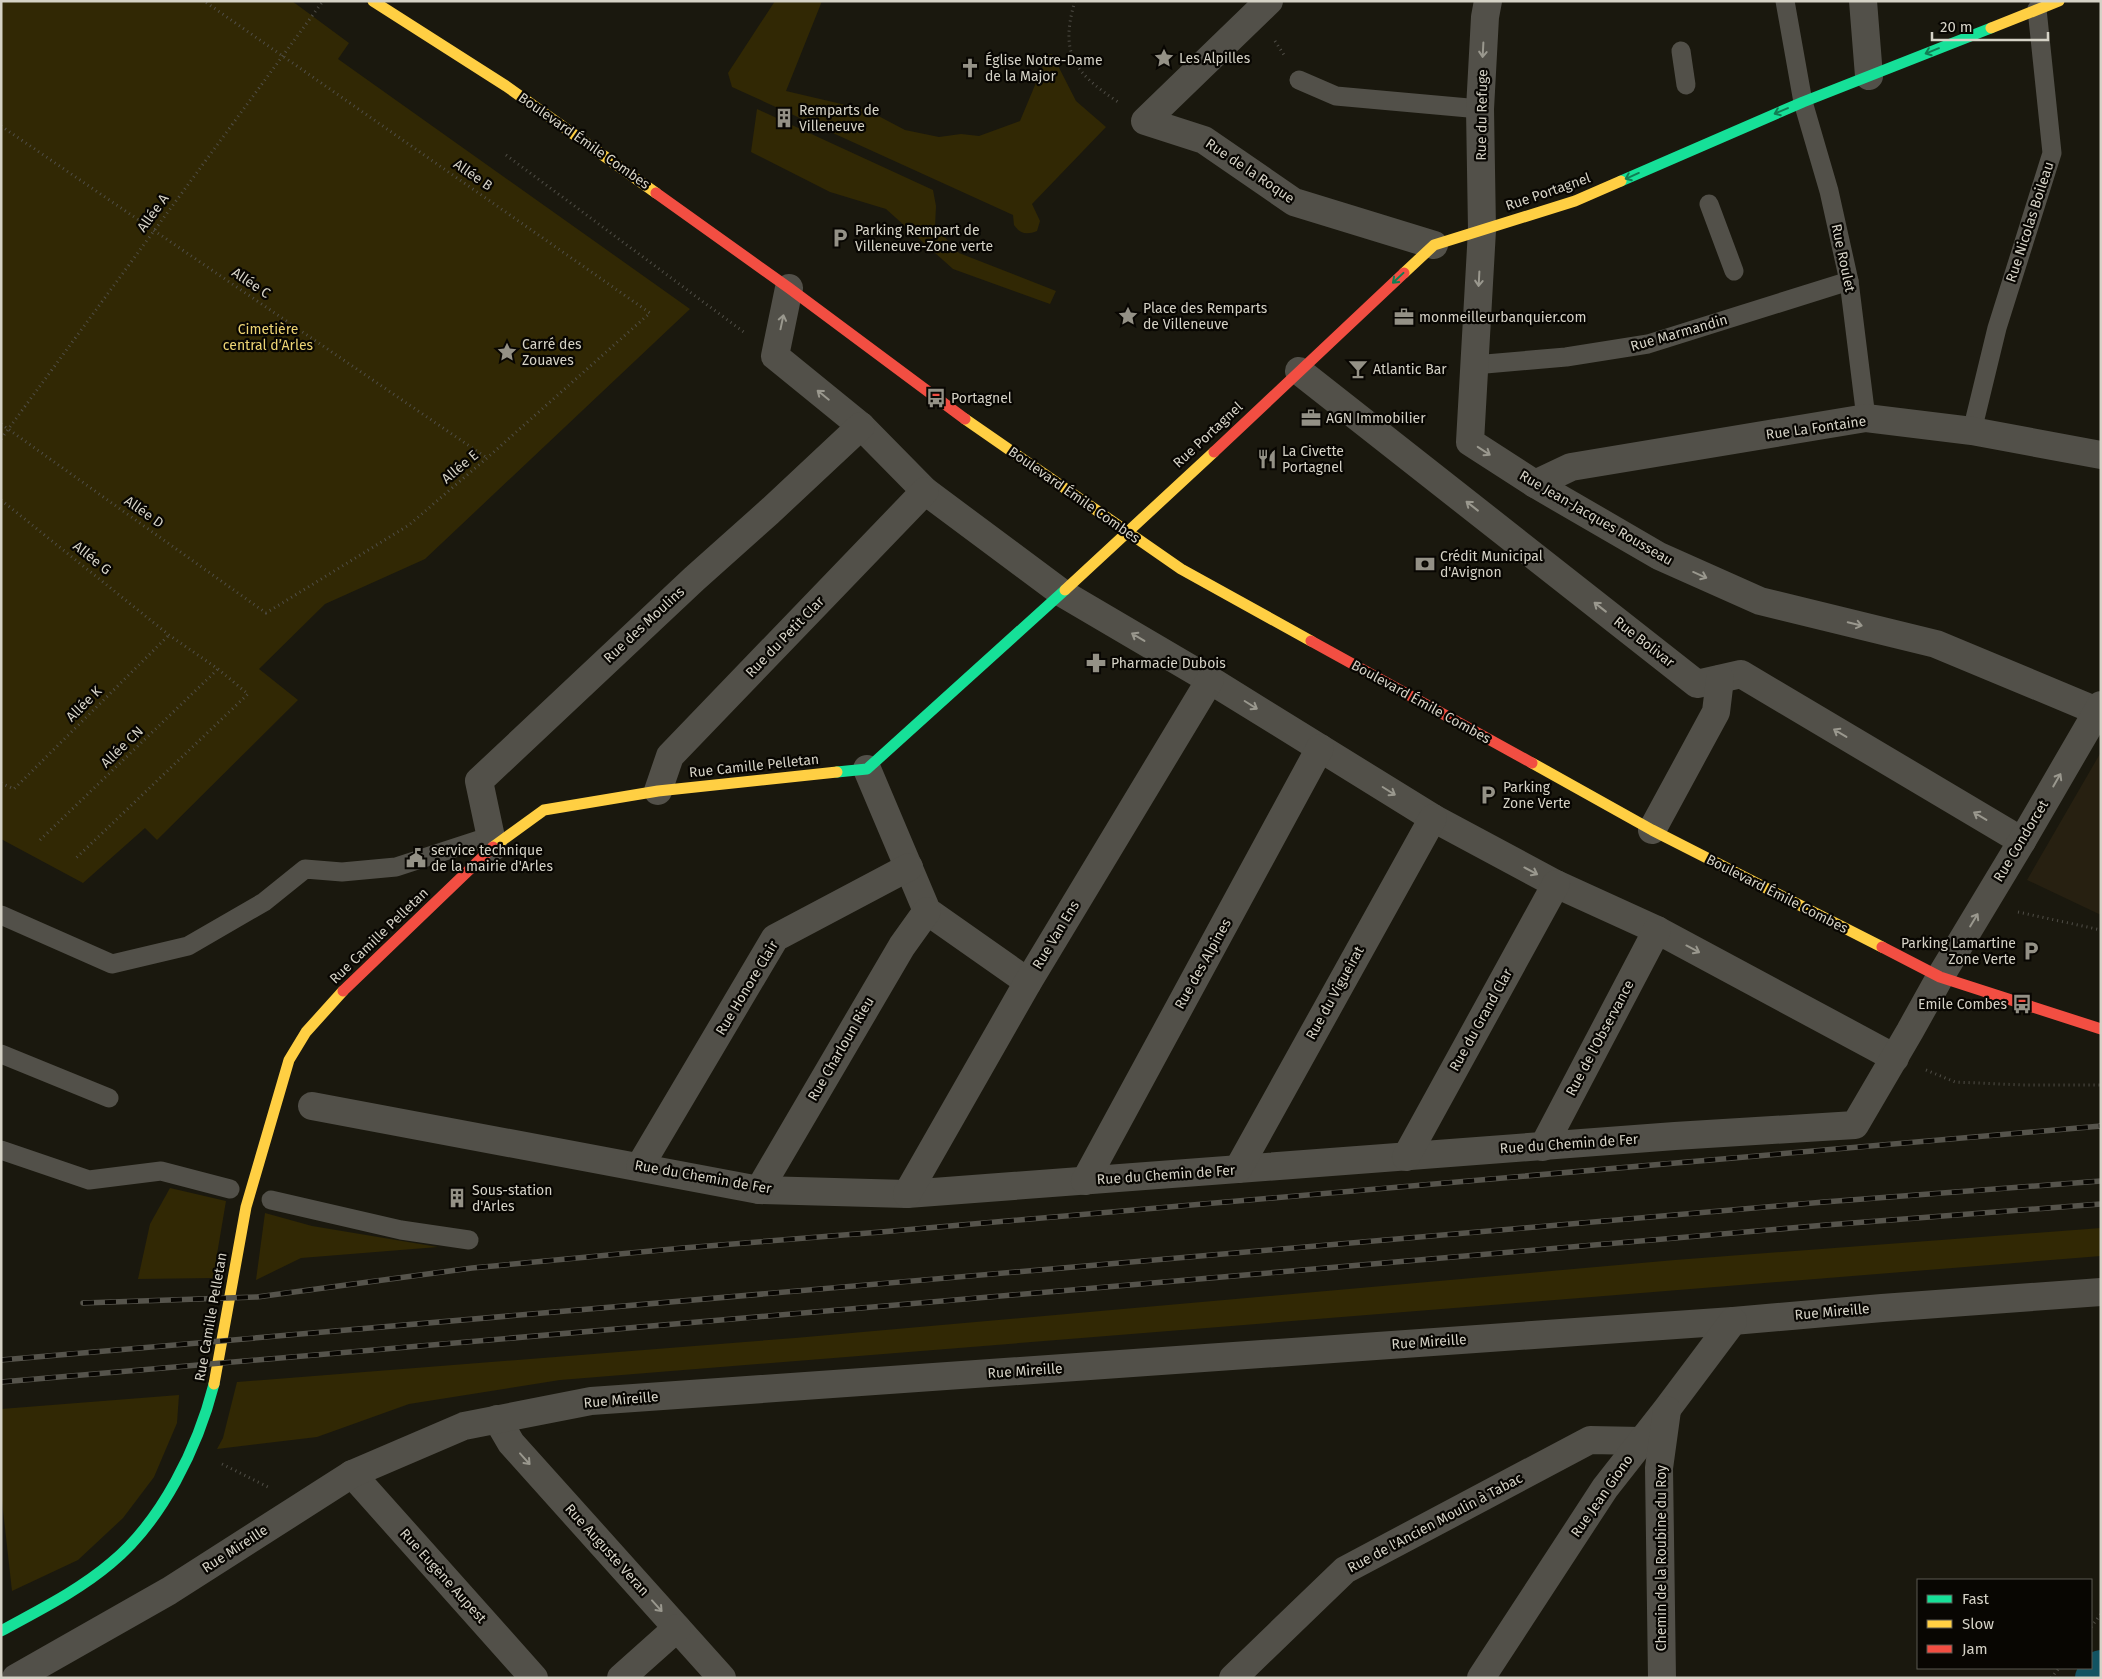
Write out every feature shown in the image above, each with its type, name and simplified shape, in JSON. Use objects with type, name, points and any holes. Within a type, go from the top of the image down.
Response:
[{"type":"street","name":"Boulevard Émile Combes","points":[[373,1],[506,86],[790,288],[936,398],[1128,533],[1206,583],[1652,830],[1940,977],[2101,1029]]},
{"type":"street","name":"Rue du Refuge","points":[[1482,230],[1480,109],[1485,16],[1488,1]]},
{"type":"street","points":[[1863,1],[1869,76]]},
{"type":"street","name":"Rue Portagnel","points":[[1128,533],[1434,245],[1575,201],[1803,102],[2059,1]]},
{"type":"street","points":[[1145,121],[1263,7]]},
{"type":"street","name":"Rue de la Roque","points":[[1145,121],[1204,140],[1294,202],[1434,245]]},
{"type":"street","name":"Rue Jean-Jacques Rousseau","points":[[1482,230],[1470,442],[1535,484],[1658,556],[1760,601],[1936,644],[2099,708]]},
{"type":"street","points":[[790,288],[775,356],[861,426],[925,490],[1062,593],[1210,680],[1432,818],[1556,884],[1657,930],[1895,1058]]},
{"type":"street","name":"Rue Bolivar","points":[[1299,370],[1697,684],[1741,674],[2022,841]]},
{"type":"street","name":"Rue La Fontaine","points":[[1535,484],[1571,467],[1866,418],[1972,431],[2101,456]]},
{"type":"street","name":"Rue des Moulins","points":[[492,841],[479,781],[694,579],[770,512],[861,426]]},
{"type":"street","name":"Rue du Petit Clar","points":[[658,791],[670,756],[925,490]]},
{"type":"street","points":[[1028,982],[927,911],[868,769],[1128,533]]},
{"type":"street","points":[[1652,830],[1716,712],[1720,679]]},
{"type":"street","name":"Rue Van Ens","points":[[907,1194],[1028,982],[1210,680]]},
{"type":"street","name":"Rue Condorcet","points":[[1940,977],[2099,708]]},
{"type":"street","name":"Rue des Alpines","points":[[1085,1181],[1320,748]]},
{"type":"street","name":"Rue Camille Pelletan","points":[[1,1631],[69,1594],[112,1563],[147,1526],[184,1468],[202,1426],[214,1385],[246,1207],[289,1060],[306,1032],[353,981],[492,841],[544,810],[658,791],[868,769]]},
{"type":"street","name":"Rue du Vigueirat","points":[[1238,1169],[1432,818]]},
{"type":"street","name":"Rue Honore Clair","points":[[640,1166],[775,938],[909,868]]},
{"type":"street","name":"Rue du Grand Clar","points":[[1406,1157],[1556,884]]},
{"type":"street","name":"Rue Charloun Rieu","points":[[759,1190],[902,946],[927,911]]},
{"type":"street","name":"Rue de l'Observance","points":[[1543,1147],[1657,930]]},
{"type":"street","name":"Rue du Chemin de Fer","points":[[312,1106],[640,1166],[759,1190],[907,1194],[1855,1125],[1940,977]]},
{"type":"street","name":"Rue Mireille","points":[[26,1676],[169,1591],[352,1474],[464,1426],[592,1401],[1733,1321],[2101,1292]]},
{"type":"street","name":"Rue Jean Giono","points":[[1481,1678],[1604,1488],[1667,1409],[1733,1321]]},
{"type":"street","name":"Chemin de la Roubine du Roy","points":[[1662,1678],[1659,1468],[1667,1409]]},
{"type":"street","name":"Rue Auguste Veran","points":[[497,1419],[511,1443],[722,1678]]},
{"type":"street","name":"Rue de l'Ancien Moulin à Tabac","points":[[1233,1678],[1345,1570],[1590,1440],[1641,1441]]},
{"type":"street","name":"Rue Eugène Aupest","points":[[352,1474],[534,1678]]},
{"type":"street","points":[[621,1678],[677,1628]]},
{"type":"lane","name":"Rue Roulet","points":[[1785,1],[1803,102],[1829,191],[1850,281],[1866,418]]},
{"type":"lane","name":"Rue Nicolas Boileau","points":[[1972,431],[1997,328],[2052,153],[2037,9]]},
{"type":"lane","points":[[1681,51],[1686,85]]},
{"type":"lane","points":[[1300,80],[1336,96],[1480,109]]},
{"type":"lane","points":[[1709,204],[1734,271]]},
{"type":"lane","name":"Rue Marmandin","points":[[1474,364],[1566,357],[1648,344],[1850,281]]},
{"type":"lane","points":[[1,915],[112,964],[188,946],[264,902],[305,869],[342,872],[396,867],[492,841]]},
{"type":"lane","points":[[1,1054],[109,1098]]},
{"type":"lane","points":[[1,1150],[89,1180],[161,1171],[230,1189]]},
{"type":"lane","points":[[271,1200],[401,1230],[469,1240]]},
{"type":"path","name":"Allée B","points":[[204,1],[650,313]]},
{"type":"path","name":"Allée A","points":[[1,439],[323,1]]},
{"type":"path","points":[[1075,1],[1068,37],[1072,56],[1090,82],[1145,121]]},
{"type":"path","points":[[1263,7],[1300,80]]},
{"type":"path","name":"Allée C","points":[[1,126],[488,458]]},
{"type":"path","points":[[506,155],[775,356]]},
{"type":"path","name":"Allée E","points":[[266,613],[409,525],[488,458],[650,313]]},
{"type":"path","name":"Allée D","points":[[1,424],[266,613]]},
{"type":"path","name":"Allée G","points":[[1,500],[169,635],[218,669],[248,694],[74,860]]},
{"type":"path","name":"Allée K","points":[[1,783],[14,790],[169,635]]},
{"type":"path","name":"Allée CN","points":[[40,840],[218,669]]},
{"type":"path","points":[[1983,904],[2101,930]]},
{"type":"path","points":[[1895,1058],[1955,1082],[2023,1085],[2101,1085]]},
{"type":"path","points":[[2092,1626],[2101,1614]]},
{"type":"shaded area","points":[[2101,752],[2101,915],[2027,880]]},
{"type":"green space","name":"Cimetière central d’Arles","points":[[1,1],[292,1],[349,43],[338,59],[690,309],[425,559],[325,604],[259,669],[298,700],[157,840],[145,828],[83,883],[1,839]]},
{"type":"green space","points":[[775,1],[822,1],[786,91],[867,110],[905,130],[939,137],[961,134],[979,136],[1020,121],[1048,54],[1052,54],[1076,101],[1106,127],[1032,204],[1040,221],[1037,231],[1030,233],[1021,232],[1014,225],[1013,215],[732,87],[728,73]]},
{"type":"green space","points":[[757,109],[933,190],[936,206],[935,226],[959,253],[1056,291],[1050,304],[953,269],[886,209],[830,192],[751,152]]},
{"type":"green space","points":[[170,1188],[226,1201],[213,1278],[138,1279],[150,1224]]},
{"type":"green space","points":[[265,1213],[312,1226],[438,1247],[301,1258],[256,1280]]},
{"type":"green space","points":[[2101,1228],[2101,1256],[560,1380],[409,1404],[317,1437],[217,1449],[223,1438],[237,1382],[795,1338],[1675,1260]]},
{"type":"green space","points":[[179,1395],[177,1423],[154,1477],[123,1518],[78,1560],[12,1591],[1,1492],[1,1409]]},
{"type":"waterway","points":[[2095,1678],[2101,1670]]},
{"type":"railway","points":[[83,1303],[257,1297],[472,1268],[683,1248],[2101,1126]]},
{"type":"railway","points":[[1,1360],[1824,1202],[2101,1181]]},
{"type":"railway","points":[[1,1382],[1826,1225],[2101,1204]]},
{"type":"traffic: fast","points":[[1621,181],[1803,102],[1991,28]]},
{"type":"traffic: fast","points":[[837,772],[867,769],[1065,590]]},
{"type":"traffic: fast","points":[[1,1631],[58,1600],[98,1573],[129,1546],[162,1505],[176,1481],[198,1433],[214,1384]]},
{"type":"traffic: slow","points":[[373,1],[506,86],[656,193]]},
{"type":"traffic: slow","points":[[1991,28],[2059,1]]},
{"type":"traffic: slow","points":[[1404,273],[1434,245],[1575,201],[1621,181]]},
{"type":"traffic: slow","points":[[965,419],[1181,569],[1311,641]]},
{"type":"traffic: slow","points":[[1065,590],[1214,452]]},
{"type":"traffic: slow","points":[[1532,763],[1652,830],[1882,947]]},
{"type":"traffic: slow","points":[[493,847],[544,810],[658,791],[837,772]]},
{"type":"traffic: slow","points":[[214,1384],[246,1207],[289,1060],[306,1032],[343,991]]},
{"type":"traffic: jam","points":[[656,193],[789,288],[965,419]]},
{"type":"traffic: jam","points":[[1214,452],[1404,273]]},
{"type":"traffic: jam","points":[[1311,641],[1532,763]]},
{"type":"traffic: jam","points":[[343,991],[493,847]]},
{"type":"traffic: jam","points":[[1882,947],[1940,977],[2101,1029]]},
{"type":"place","name":"Les Alpilles","points":[[1164,58]]},
{"type":"place","name":"Église Notre-Dame de la Major","points":[[970,68]]},
{"type":"place","name":"Remparts de Villeneuve","points":[[784,118]]},
{"type":"place","name":"Parking Rempart de Villeneuve-Zone verte","points":[[840,238]]},
{"type":"place","name":"Place des Remparts de Villeneuve","points":[[1128,316]]},
{"type":"place","name":"monmeilleurbanquier.com","points":[[1404,317]]},
{"type":"place","name":"Carré des Zouaves","points":[[507,352]]},
{"type":"place","name":"Atlantic Bar","points":[[1358,369]]},
{"type":"place","name":"Portagnel","points":[[936,398]]},
{"type":"place","name":"AGN Immobilier","points":[[1311,418]]},
{"type":"place","name":"La Civette Portagnel","points":[[1267,459]]},
{"type":"place","name":"Crédit Municipal d'Avignon","points":[[1425,564]]},
{"type":"place","name":"Pharmacie Dubois","points":[[1096,663]]},
{"type":"place","name":"Parking Zone Verte","points":[[1488,795]]},
{"type":"place","name":"service technique de la mairie d'Arles","points":[[416,858]]},
{"type":"place","name":"Parking Lamartine Zone Verte","points":[[2031,951]]},
{"type":"place","name":"Emile Combes","points":[[2022,1004]]},
{"type":"place","name":"Sous-station d'Arles","points":[[457,1198]]}]
